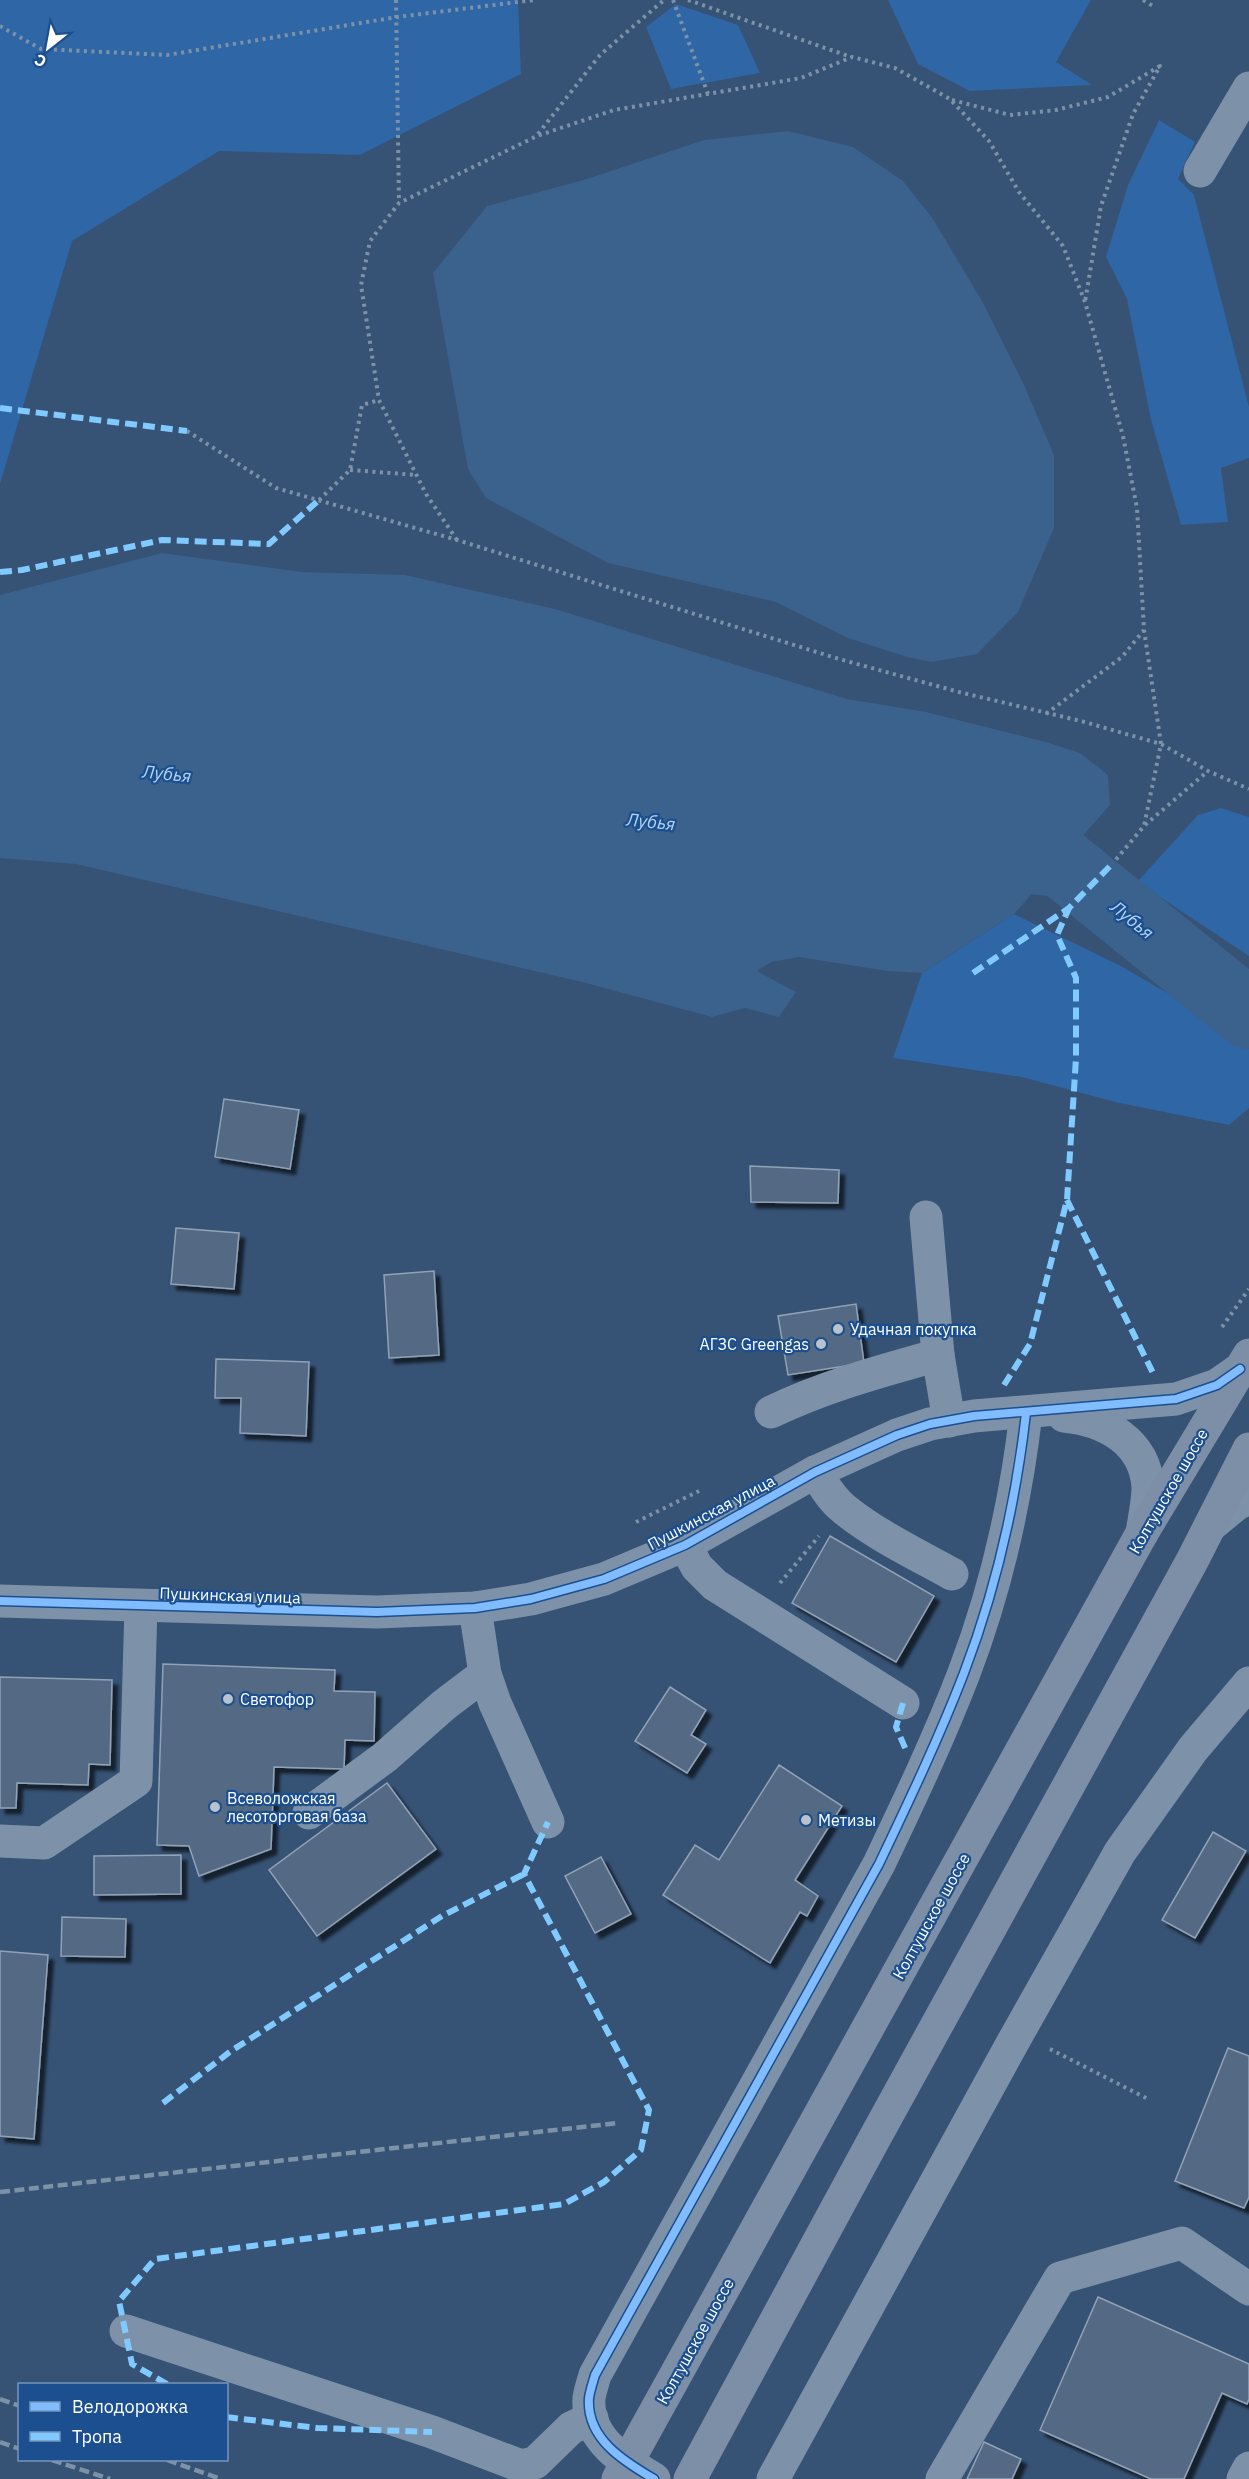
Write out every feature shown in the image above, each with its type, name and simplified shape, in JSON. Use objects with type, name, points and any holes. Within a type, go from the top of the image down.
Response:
[{"type":"main road","name":"Колтушское шоссе","points":[[618,2479],[1142,1533],[1244,1362]]},
{"type":"main road","points":[[690,2479],[1192,1561],[1249,1449]]},
{"type":"street","points":[[1200,171],[1249,88]]},
{"type":"street","points":[[926,1217],[938,1355],[949,1421]]},
{"type":"street","points":[[771,1412],[806,1395],[855,1378],[938,1355]]},
{"type":"street","name":"Пушкинская улица","points":[[0,1601],[377,1612],[475,1608],[531,1599],[604,1579],[685,1545],[815,1472],[859,1450],[897,1435],[974,1416],[1176,1398],[1217,1385],[1244,1362]]},
{"type":"street","points":[[654,2479],[622,2460],[603,2441],[592,2418],[589,2399],[594,2375],[873,1874],[918,1782],[965,1672],[989,1597],[1010,1518],[1021,1462],[1026,1413]]},
{"type":"street","name":"Пушкинская улица","points":[[1026,1413],[1083,1418],[1117,1432],[1141,1456],[1148,1487],[1142,1533]]},
{"type":"street","points":[[815,1472],[829,1494],[843,1508],[864,1523],[952,1574]]},
{"type":"street","points":[[1210,1526],[1238,1503],[1249,1499]]},
{"type":"street","points":[[685,1545],[697,1567],[715,1585],[903,1703]]},
{"type":"street","points":[[0,1841],[44,1843],[136,1781],[141,1606]]},
{"type":"street","points":[[475,1608],[485,1674],[495,1703],[548,1822]]},
{"type":"street","points":[[309,1813],[385,1757],[444,1705],[485,1674]]},
{"type":"street","points":[[773,2479],[1120,1852],[1193,1749],[1249,1683]]},
{"type":"street","points":[[942,2479],[1060,2278],[1182,2243],[1249,2289]]},
{"type":"street","points":[[126,2331],[432,2432],[521,2466],[535,2463],[571,2428],[592,2418]]},
{"type":"street","points":[[1243,2479],[1249,2468]]},
{"type":"path","points":[[396,0],[399,203]]},
{"type":"path","points":[[0,26],[41,49],[167,55],[397,17],[534,0]]},
{"type":"path","points":[[537,136],[600,55],[664,0]]},
{"type":"path","points":[[673,0],[708,94]]},
{"type":"path","points":[[688,0],[852,57],[895,68],[950,99],[1010,115],[1056,110],[1108,97],[1160,66],[1133,114],[1101,206],[1085,302]]},
{"type":"path","points":[[1143,0],[1153,6]]},
{"type":"path","points":[[457,540],[426,494],[380,400],[361,285],[370,241],[399,203],[537,136],[614,110],[801,78],[852,57]]},
{"type":"path","points":[[950,99],[989,141],[1019,192],[1063,246],[1085,302],[1123,436],[1137,508],[1144,630],[1161,744],[1144,826]]},
{"type":"path","points":[[319,500],[350,470],[362,405],[380,400]]},
{"type":"path","points":[[187,431],[276,488],[457,540],[839,659],[1046,714],[1082,721],[1161,744],[1208,771],[1249,789]]},
{"type":"path","points":[[350,470],[417,475]]},
{"type":"path","points":[[1046,714],[1122,657],[1144,630]]},
{"type":"path","points":[[1113,863],[1144,826],[1208,771]]},
{"type":"path","points":[[626,1527],[710,1486]]},
{"type":"path","points":[[756,1611],[843,1508]]},
{"type":"path","points":[[1050,2050],[1148,2099]]},
{"type":"shaded area","points":[[0,0],[518,0],[521,74],[360,155],[219,151],[72,241],[0,484]]},
{"type":"shaded area","points":[[888,0],[1091,0],[1056,62],[1092,85],[970,91],[918,64]]},
{"type":"shaded area","points":[[676,4],[738,25],[760,73],[671,89],[646,27]]},
{"type":"shaded area","points":[[1159,120],[1195,142],[1178,179],[1194,195],[1249,407],[1249,458],[1221,468],[1228,522],[1181,525],[1151,420],[1127,299],[1106,257],[1128,185]]},
{"type":"shaded area","points":[[1221,808],[1249,817],[1249,956],[1137,882],[1198,815]]},
{"type":"shaded area","points":[[1014,914],[1119,965],[1249,1040],[1249,1108],[1229,1125],[1115,1102],[1022,1077],[893,1058],[922,973]]},
{"type":"water","points":[[788,131],[853,147],[903,181],[933,219],[982,301],[1024,385],[1054,455],[1054,528],[1018,612],[977,654],[931,662],[907,657],[848,638],[776,602],[608,563],[486,498],[468,469],[433,273],[487,206],[587,179],[704,140]]},
{"type":"water","points":[[162,553],[302,572],[405,575],[555,609],[847,699],[926,712],[1046,742],[1080,753],[1108,775],[1110,805],[1014,914],[922,973],[887,971],[799,957],[771,962],[757,971],[796,992],[779,1017],[745,1008],[712,1017],[582,982],[76,864],[0,858],[0,595]]},
{"type":"building","points":[[224,1099],[299,1110],[290,1169],[215,1157]]},
{"type":"building","points":[[750,1166],[839,1170],[838,1203],[751,1202]]},
{"type":"building","points":[[176,1228],[239,1233],[234,1289],[171,1284]]},
{"type":"building","points":[[434,1271],[439,1355],[389,1358],[384,1275]]},
{"type":"building","points":[[856,1304],[864,1363],[788,1375],[778,1316]]},
{"type":"building","points":[[216,1359],[309,1362],[306,1436],[240,1433],[241,1398],[215,1398]]},
{"type":"building","points":[[830,1536],[934,1596],[896,1662],[792,1603]]},
{"type":"building","name":"Всеволожская лесоторговая база","points":[[163,1664],[335,1670],[334,1691],[375,1692],[374,1741],[345,1740],[344,1769],[274,1767],[271,1849],[199,1876],[189,1846],[157,1845]]},
{"type":"building","points":[[0,1677],[112,1680],[110,1765],[89,1764],[88,1785],[17,1783],[16,1808],[0,1808]]},
{"type":"building","points":[[670,1687],[706,1710],[691,1735],[706,1744],[687,1773],[635,1741]]},
{"type":"building","points":[[779,1765],[842,1806],[795,1880],[818,1896],[807,1916],[800,1912],[770,1963],[663,1895],[695,1845],[719,1860]]},
{"type":"building","points":[[387,1783],[436,1849],[317,1936],[269,1870]]},
{"type":"building","points":[[1213,1832],[1246,1851],[1195,1938],[1162,1920]]},
{"type":"building","points":[[181,1855],[181,1894],[94,1895],[94,1856]]},
{"type":"building","points":[[601,1857],[631,1914],[595,1933],[565,1876]]},
{"type":"building","points":[[62,1917],[126,1919],[125,1957],[61,1956]]},
{"type":"building","points":[[0,1951],[48,1955],[34,2139],[0,2136]]},
{"type":"building","points":[[1228,2048],[1249,2056],[1249,2197],[1244,2208],[1175,2181]]},
{"type":"building","points":[[1098,2297],[1249,2364],[1247,2404],[1222,2393],[1184,2479],[1151,2479],[1040,2430]]},
{"type":"building","points":[[984,2442],[1021,2459],[1012,2479],[967,2479]]},
{"type":"waterway","name":"Лубья","points":[[965,853],[1061,862],[1249,1014]]},
{"type":"railway","points":[[0,2192],[618,2123]]},
{"type":"railway","points":[[0,2399],[18,2405]]},
{"type":"railway","points":[[0,2442],[18,2448]]},
{"type":"railway","points":[[55,2461],[110,2479]]},
{"type":"railway","points":[[170,2461],[221,2479]]},
{"type":"marked path","points":[[0,408],[187,431]]},
{"type":"marked path","points":[[0,572],[22,570],[162,540],[269,544],[319,500]]},
{"type":"marked path","points":[[973,973],[1069,908],[1113,863]]},
{"type":"marked path","points":[[1004,1385],[1030,1344],[1067,1200],[1076,1058],[1076,978],[1057,935],[1069,908]]},
{"type":"marked path","points":[[1067,1200],[1153,1373]]},
{"type":"marked path","points":[[903,1703],[896,1727],[906,1750]]},
{"type":"marked path","points":[[165,2383],[132,2364],[119,2301],[155,2259],[564,2204],[604,2182],[641,2150],[649,2110],[524,1874],[548,1822]]},
{"type":"marked path","points":[[163,2103],[231,2051],[442,1916],[524,1874]]},
{"type":"marked path","points":[[228,2417],[317,2428],[432,2432]]},
{"type":"cycle path","points":[[0,1601],[377,1612],[475,1608],[531,1599],[604,1579],[685,1545],[815,1472],[897,1435],[930,1424],[974,1416],[1176,1399],[1217,1385],[1240,1369]]},
{"type":"cycle path","points":[[654,2479],[620,2457],[610,2448],[594,2426],[589,2398],[595,2375],[879,1864],[923,1769],[964,1673],[986,1609],[1017,1479],[1026,1413]]},
{"type":"place","name":"Удачная покупка","points":[[838,1329]]},
{"type":"place","name":"АГЗС Greengas","points":[[821,1344]]},
{"type":"place","name":"Светофор","points":[[228,1699]]},
{"type":"place","name":"Всеволожская лесоторговая база","points":[[215,1807]]},
{"type":"place","name":"Метизы","points":[[806,1820]]}]
